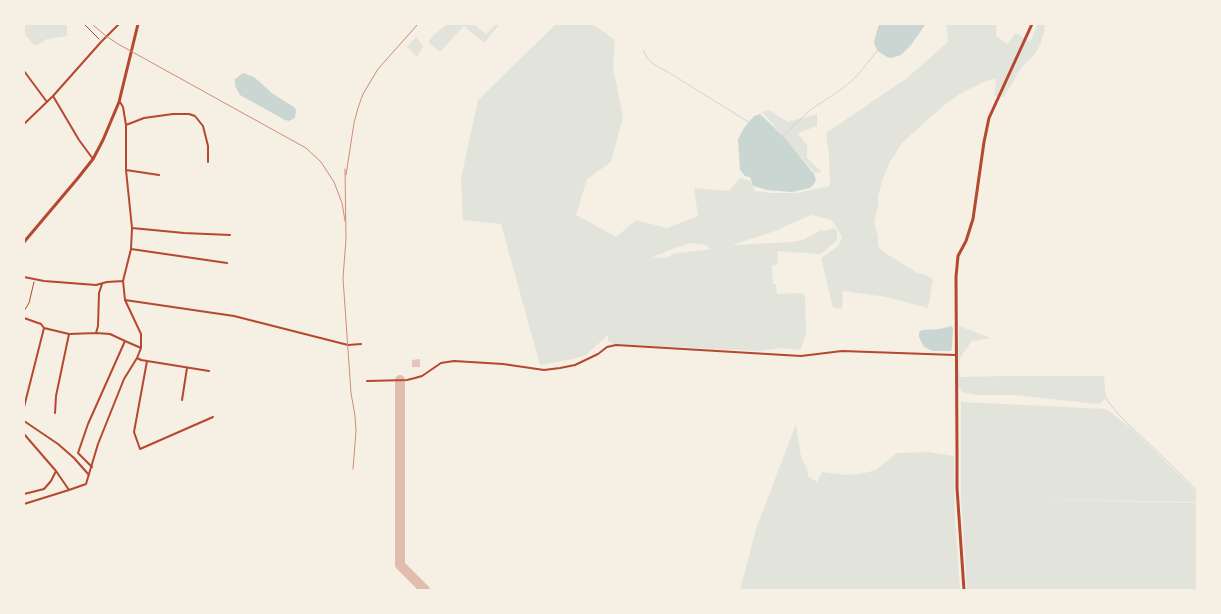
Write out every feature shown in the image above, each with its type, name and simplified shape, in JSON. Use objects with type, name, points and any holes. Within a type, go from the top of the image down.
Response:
[{"type":"street","points":[[24,124],[53,96],[119,24]]},
{"type":"street","points":[[24,242],[93,159],[103,140],[119,102],[138,24]]},
{"type":"street","points":[[964,590],[958,488],[956,277],[958,256],[966,241],[973,219],[989,118],[1032,24]]},
{"type":"street","points":[[24,71],[47,102]]},
{"type":"street","points":[[53,96],[75,134],[93,159]]},
{"type":"street","points":[[24,504],[86,484],[98,444],[124,379],[137,358],[141,348],[141,334],[125,300],[124,281],[131,249],[132,228],[126,170],[126,125],[123,107],[119,102]]},
{"type":"street","points":[[126,125],[144,118],[166,115],[189,114],[195,116],[203,126],[208,146],[208,162]]},
{"type":"street","points":[[126,170],[158,175]]},
{"type":"street","points":[[132,228],[184,233],[230,235]]},
{"type":"street","points":[[131,249],[227,263]]},
{"type":"street","points":[[24,277],[89,285],[124,281]]},
{"type":"street","points":[[96,333],[98,326],[98,292],[102,284]]},
{"type":"street","points":[[125,300],[234,316],[348,345],[361,344]]},
{"type":"street","points":[[24,318],[41,324],[44,328],[69,334],[110,334],[141,348]]},
{"type":"street","points":[[24,407],[44,328]]},
{"type":"street","points":[[55,413],[56,396],[69,334]]},
{"type":"street","points":[[92,467],[78,453],[88,424],[125,341]]},
{"type":"street","points":[[367,381],[407,380],[422,376],[441,363],[452,361],[503,364],[544,370],[560,368],[575,365],[598,354],[607,347],[616,345],[801,356],[842,351],[956,355]]},
{"type":"street","points":[[137,358],[209,371]]},
{"type":"street","points":[[147,361],[134,432],[140,449],[213,417]]},
{"type":"street","points":[[182,400],[188,368]]},
{"type":"street","points":[[24,421],[58,444],[74,458],[89,475]]},
{"type":"street","points":[[24,434],[56,471],[69,490]]},
{"type":"street","points":[[24,494],[44,489],[51,481],[56,471]]},
{"type":"path","points":[[84,24],[101,42]]},
{"type":"path","points":[[24,311],[29,303],[34,279]]},
{"type":"shaded area","points":[[24,24],[67,24],[67,36],[47,39],[35,46],[26,36],[24,37]]},
{"type":"shaded area","points":[[447,24],[474,24],[486,34],[496,24],[500,24],[484,43],[464,26],[440,52],[430,44],[429,41]]},
{"type":"shaded area","points":[[556,24],[593,24],[615,40],[613,67],[623,117],[611,162],[587,179],[576,215],[616,237],[636,220],[667,228],[698,216],[694,188],[729,191],[740,178],[750,181],[755,191],[771,193],[797,193],[830,186],[829,156],[826,133],[907,78],[948,42],[946,24],[997,24],[996,36],[1007,44],[1016,33],[1030,42],[1038,24],[1046,24],[1041,43],[1035,54],[1021,68],[1004,97],[994,96],[996,79],[988,80],[963,92],[944,105],[903,142],[890,162],[883,178],[878,196],[878,207],[874,222],[878,237],[878,246],[885,253],[917,273],[926,275],[933,279],[928,308],[886,297],[843,291],[842,309],[833,308],[821,258],[838,246],[842,237],[832,220],[811,215],[775,231],[732,245],[792,242],[803,240],[821,230],[824,231],[834,228],[837,231],[837,241],[825,251],[819,254],[778,251],[777,265],[772,266],[773,284],[776,284],[777,294],[802,293],[805,296],[806,335],[799,350],[780,348],[760,351],[614,344],[608,341],[608,335],[586,355],[540,365],[501,224],[463,220],[461,178],[478,100]],"holes":[[[690,243],[706,245],[711,249],[672,254],[665,258],[653,257]]]},
{"type":"shaded area","points":[[879,24],[925,25],[911,45],[901,55],[891,58],[878,51],[875,46],[874,42]]},
{"type":"shaded area","points":[[416,37],[423,46],[417,57],[407,47]]},
{"type":"shaded area","points":[[243,73],[254,77],[273,94],[294,107],[296,110],[295,118],[289,121],[285,120],[240,95],[235,86],[235,79]]},
{"type":"shaded area","points":[[769,110],[788,122],[817,114],[817,126],[798,133],[807,145],[807,158],[822,172],[815,173],[762,112]]},
{"type":"shaded area","points":[[760,114],[785,138],[814,174],[816,180],[810,188],[792,192],[767,190],[753,186],[750,177],[745,176],[740,170],[738,139],[744,128],[754,116]]},
{"type":"shaded area","points":[[951,326],[953,328],[951,351],[933,351],[924,347],[919,337],[919,332],[923,330],[940,329]]},
{"type":"shaded area","points":[[959,326],[991,338],[972,341],[961,356],[959,362],[960,377],[1104,376],[1105,399],[1096,404],[1014,395],[977,395],[961,392],[961,389],[958,389]]},
{"type":"shaded area","points":[[961,402],[1106,409],[1131,428],[1197,492],[1197,502],[1019,499],[1197,503],[1197,590],[967,590],[961,498]]},
{"type":"shaded area","points":[[796,424],[801,457],[808,472],[808,476],[817,482],[822,472],[845,475],[860,474],[876,470],[897,453],[928,452],[954,456],[955,519],[960,590],[740,590],[756,529]]},
{"type":"building","points":[[420,359],[420,367],[412,367],[412,360]]},
{"type":"waterway","points":[[643,50],[653,64],[750,123]]},
{"type":"waterway","points":[[783,136],[810,110],[842,89],[856,77],[878,50]]},
{"type":"waterway","points":[[1106,397],[1109,403],[1122,418],[1197,490]]},
{"type":"taxiway","points":[[400,380],[400,565],[425,590]]},
{"type":"railway","points":[[92,24],[118,44],[306,148],[321,162],[334,182],[342,203],[345,221]]},
{"type":"railway","points":[[346,175],[354,123],[363,94],[378,69],[418,24]]},
{"type":"railway","points":[[345,169],[346,239],[343,278],[351,393],[356,431],[353,469]]}]
